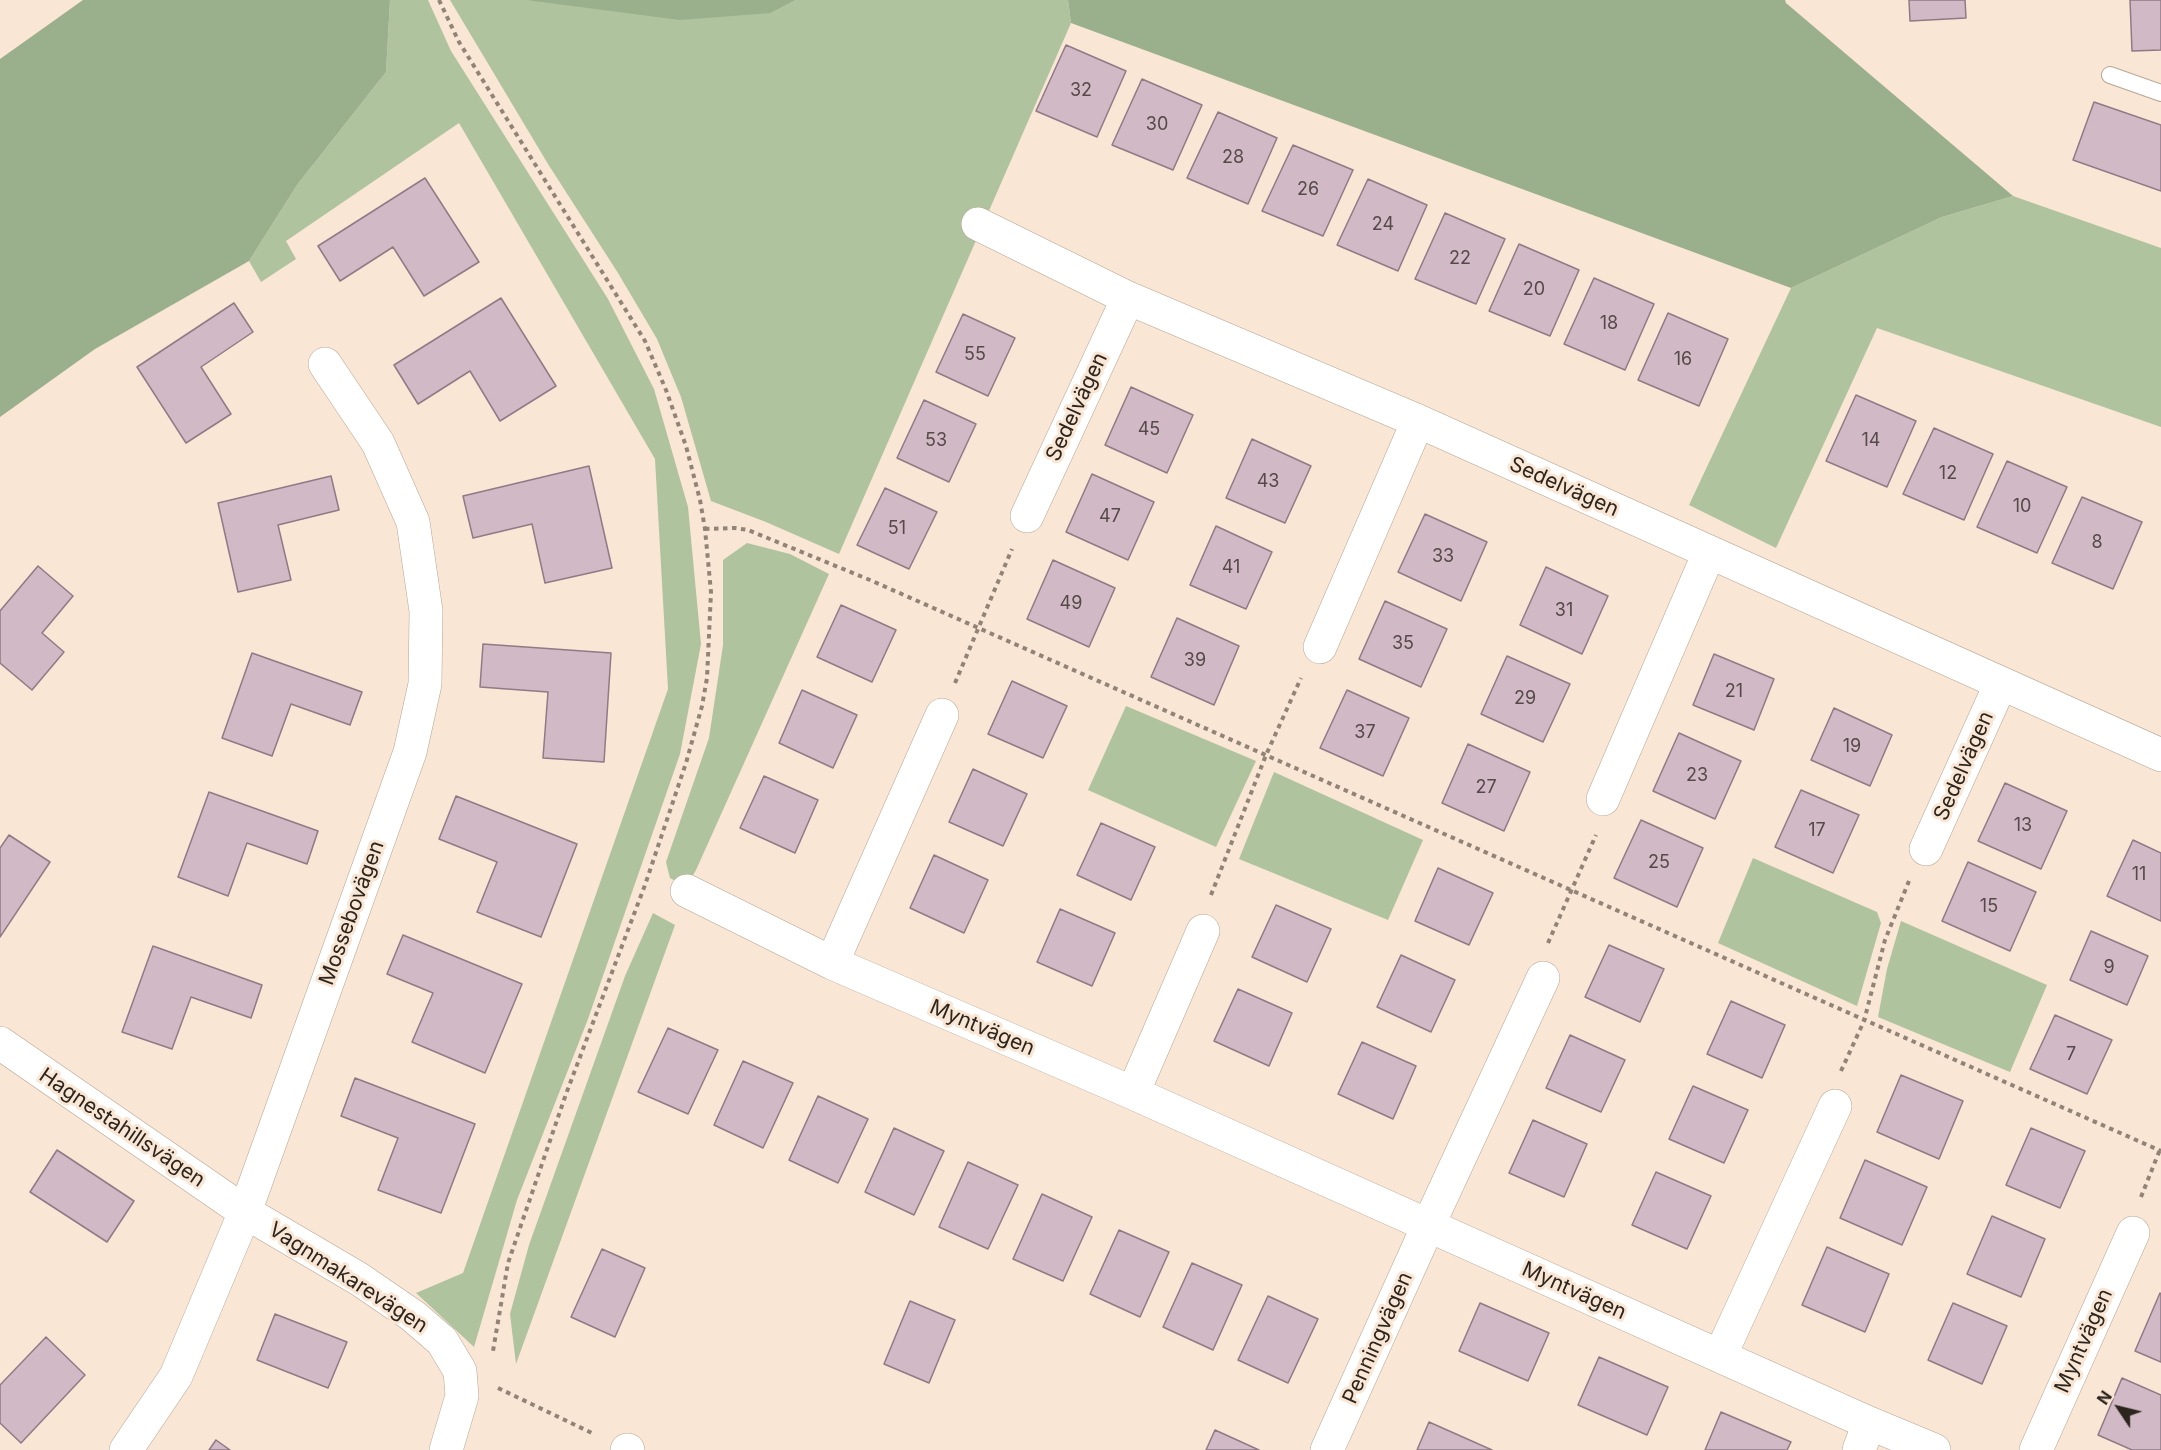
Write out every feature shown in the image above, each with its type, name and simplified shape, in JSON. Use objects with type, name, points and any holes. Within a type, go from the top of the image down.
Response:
[{"type":"street","name":"Sedelvägen","points":[[978,224],[1128,298],[1418,421],[2161,755]]},
{"type":"street","name":"Sedelvägen","points":[[1027,516],[1128,298]]},
{"type":"street","name":"Mossebovägen","points":[[126,1450],[176,1377],[245,1212],[410,752],[425,684],[426,611],[413,522],[378,443],[326,364]]},
{"type":"street","points":[[1320,647],[1418,421]]},
{"type":"street","points":[[1607,790],[1710,553]]},
{"type":"street","name":"Sedelvägen","points":[[1926,849],[2001,683]]},
{"type":"street","points":[[832,963],[942,715]]},
{"type":"street","name":"Myntvägen","points":[[687,891],[832,963],[1133,1094],[1720,1356],[1864,1437],[1934,1450]]},
{"type":"street","points":[[1133,1094],[1203,931]]},
{"type":"street","points":[[1428,1226],[1539,988]]},
{"type":"street","name":"Hagnestahillsvägen","points":[[0,1043],[245,1212]]},
{"type":"street","points":[[1720,1356],[1835,1106]]},
{"type":"street","name":"Vagnmakarevägen","points":[[245,1212],[359,1280],[413,1316],[442,1341],[460,1371],[462,1396],[446,1450]]},
{"type":"street","name":"Penningvägen","points":[[1327,1450],[1428,1226]]},
{"type":"street","name":"Myntvägen","points":[[2036,1450],[2133,1233]]},
{"type":"lane","points":[[2110,75],[2161,93]]},
{"type":"path","points":[[439,0],[459,42],[645,341],[686,446],[705,529],[711,592],[710,650],[702,706],[686,764],[645,885],[566,1094],[508,1263],[491,1364],[460,1371]]},
{"type":"path","points":[[942,715],[1027,516]]},
{"type":"path","points":[[705,529],[748,530],[978,628],[1864,1021],[2161,1150],[2134,1213],[2133,1233]]},
{"type":"path","points":[[1203,931],[1208,905],[1266,755],[1301,677],[1320,647]]},
{"type":"path","points":[[1539,988],[1536,969],[1606,813],[1607,790]]},
{"type":"path","points":[[1835,1106],[1835,1084],[1864,1021],[1885,940],[1916,864],[1926,849]]},
{"type":"path","points":[[460,1371],[628,1450]]},
{"type":"green space","points":[[83,0],[390,0],[386,72],[297,185],[249,261],[95,349],[0,417],[0,59]]},
{"type":"green space","points":[[390,0],[428,0],[451,51],[608,299],[654,389],[688,507],[701,644],[680,754],[588,1019],[517,1200],[474,1347],[416,1293],[463,1273],[668,689],[655,459],[459,123],[286,241],[296,259],[261,282],[249,261],[297,185],[386,72]]},
{"type":"green space","points":[[450,0],[526,0],[771,13],[796,0],[1068,0],[1071,23],[839,554],[711,501],[681,397],[657,339],[548,164]]},
{"type":"green space","points":[[526,0],[796,0],[771,13],[680,20]]},
{"type":"green space","points":[[1068,0],[1785,0],[2013,196],[1942,217],[1791,288],[1071,23]]},
{"type":"green space","points":[[2013,196],[2161,248],[2161,427],[1877,328],[1776,548],[1689,505],[1791,288],[1942,217]]},
{"type":"green space","points":[[747,543],[790,554],[829,574],[696,870],[686,887],[670,878],[666,862],[709,738],[723,645],[723,560]]},
{"type":"green space","points":[[1126,706],[1256,761],[1216,847],[1088,790]]},
{"type":"green space","points":[[1274,772],[1423,840],[1388,920],[1239,859]]},
{"type":"green space","points":[[1753,858],[1877,912],[1881,923],[1857,1006],[1718,943]]},
{"type":"green space","points":[[653,913],[675,925],[516,1364],[510,1314],[529,1245],[625,976]]},
{"type":"green space","points":[[1901,921],[2047,985],[2010,1072],[1878,1017],[1887,969]]},
{"type":"building","points":[[1909,0],[1965,0],[1966,18],[1910,21]]},
{"type":"building","points":[[2130,0],[2161,0],[2161,50],[2132,51]]},
{"type":"building","points":[[1066,45],[1126,71],[1097,137],[1036,111]]},
{"type":"building","points":[[1142,79],[1202,105],[1173,170],[1112,145]]},
{"type":"building","points":[[2094,102],[2161,125],[2161,191],[2073,160]]},
{"type":"building","points":[[1218,112],[1277,138],[1248,204],[1187,178]]},
{"type":"building","points":[[1293,145],[1353,170],[1323,236],[1262,211]]},
{"type":"building","points":[[425,178],[479,262],[424,296],[393,247],[340,281],[318,246]]},
{"type":"building","points":[[1368,179],[1427,205],[1398,271],[1337,245]]},
{"type":"building","points":[[1445,213],[1505,239],[1476,304],[1415,279]]},
{"type":"building","points":[[1519,244],[1579,270],[1550,336],[1489,311]]},
{"type":"building","points":[[1594,278],[1654,304],[1625,370],[1564,344]]},
{"type":"building","points":[[501,298],[556,386],[500,421],[470,371],[418,404],[394,365]]},
{"type":"building","points":[[234,303],[253,332],[201,367],[231,414],[186,443],[137,367]]},
{"type":"building","points":[[1668,313],[1728,339],[1699,406],[1638,380]]},
{"type":"building","points":[[963,314],[1015,338],[988,396],[936,372]]},
{"type":"building","points":[[1131,387],[1193,415],[1167,473],[1105,445]]},
{"type":"building","points":[[1856,395],[1916,421],[1887,487],[1826,461]]},
{"type":"building","points":[[924,400],[976,424],[949,482],[897,458]]},
{"type":"building","points":[[1934,428],[1993,454],[1964,520],[1903,494]]},
{"type":"building","points":[[1252,439],[1311,466],[1285,523],[1226,498]]},
{"type":"building","points":[[2007,461],[2067,487],[2037,553],[1977,527]]},
{"type":"building","points":[[589,466],[612,568],[545,583],[532,524],[473,538],[463,496]]},
{"type":"building","points":[[1092,474],[1154,502],[1128,560],[1066,532]]},
{"type":"building","points":[[331,476],[339,510],[278,525],[291,580],[238,592],[218,503]]},
{"type":"building","points":[[885,488],[937,512],[909,569],[857,545]]},
{"type":"building","points":[[2082,497],[2142,522],[2113,589],[2052,563]]},
{"type":"building","points":[[1425,514],[1487,542],[1461,601],[1398,572]]},
{"type":"building","points":[[1216,526],[1272,552],[1246,609],[1190,585]]},
{"type":"building","points":[[1053,560],[1115,588],[1089,647],[1027,619]]},
{"type":"building","points":[[38,566],[73,596],[42,633],[64,652],[32,690],[0,663],[0,611]]},
{"type":"building","points":[[1546,567],[1608,596],[1582,654],[1520,625]]},
{"type":"building","points":[[1385,601],[1447,629],[1421,687],[1359,659]]},
{"type":"building","points":[[841,605],[896,630],[872,682],[817,657]]},
{"type":"building","points":[[1177,618],[1239,646],[1214,705],[1151,677]]},
{"type":"building","points":[[483,644],[611,653],[604,762],[543,758],[548,692],[480,687]]},
{"type":"building","points":[[252,653],[362,692],[350,725],[291,704],[272,756],[222,738]]},
{"type":"building","points":[[1714,654],[1774,679],[1754,730],[1693,705]]},
{"type":"building","points":[[1507,656],[1570,684],[1543,742],[1481,714]]},
{"type":"building","points":[[1012,681],[1067,706],[1043,758],[988,734]]},
{"type":"building","points":[[802,690],[857,715],[833,768],[779,743]]},
{"type":"building","points":[[1347,690],[1409,718],[1383,776],[1320,748]]},
{"type":"building","points":[[1834,708],[1892,735],[1870,786],[1811,760]]},
{"type":"building","points":[[1679,733],[1741,761],[1715,819],[1653,791]]},
{"type":"building","points":[[1468,744],[1530,772],[1504,831],[1442,803]]},
{"type":"building","points":[[973,769],[1027,794],[1003,846],[949,822]]},
{"type":"building","points":[[764,776],[818,800],[795,853],[740,828]]},
{"type":"building","points":[[2005,783],[2067,811],[2041,869],[1978,841]]},
{"type":"building","points":[[1801,790],[1859,815],[1833,873],[1775,847]]},
{"type":"building","points":[[209,792],[318,831],[307,864],[247,843],[228,896],[178,877]]},
{"type":"building","points":[[456,796],[577,844],[541,937],[477,912],[497,862],[439,839]]},
{"type":"building","points":[[1641,820],[1703,848],[1677,907],[1614,878]]},
{"type":"building","points":[[1101,823],[1155,847],[1131,900],[1077,875]]},
{"type":"building","points":[[9,835],[50,862],[0,937],[0,848]]},
{"type":"building","points":[[2133,840],[2161,853],[2161,921],[2107,896]]},
{"type":"building","points":[[934,855],[988,880],[964,933],[910,908]]},
{"type":"building","points":[[1968,862],[2036,892],[2010,951],[1942,921]]},
{"type":"building","points":[[1438,868],[1493,893],[1469,945],[1415,921]]},
{"type":"building","points":[[1276,905],[1331,929],[1307,982],[1252,957]]},
{"type":"building","points":[[1060,909],[1115,933],[1092,986],[1037,962]]},
{"type":"building","points":[[2091,931],[2148,956],[2127,1005],[2070,980]]},
{"type":"building","points":[[403,935],[522,984],[485,1073],[412,1042],[433,993],[387,974]]},
{"type":"building","points":[[1609,945],[1664,969],[1640,1022],[1585,997]]},
{"type":"building","points":[[153,946],[262,985],[251,1018],[191,997],[172,1049],[122,1032]]},
{"type":"building","points":[[1401,955],[1455,980],[1431,1032],[1377,1007]]},
{"type":"building","points":[[1238,989],[1292,1013],[1269,1066],[1214,1041]]},
{"type":"building","points":[[1731,1001],[1785,1025],[1762,1078],[1707,1054]]},
{"type":"building","points":[[2055,1015],[2112,1040],[2087,1094],[2030,1069]]},
{"type":"building","points":[[668,1028],[718,1050],[688,1114],[638,1092]]},
{"type":"building","points":[[1570,1035],[1625,1060],[1601,1112],[1546,1088]]},
{"type":"building","points":[[1362,1042],[1416,1066],[1393,1119],[1338,1094]]},
{"type":"building","points":[[743,1061],[793,1083],[763,1148],[714,1125]]},
{"type":"building","points":[[1901,1075],[1963,1101],[1939,1159],[1877,1132]]},
{"type":"building","points":[[355,1078],[475,1124],[441,1213],[378,1190],[398,1138],[341,1116]]},
{"type":"building","points":[[1693,1086],[1748,1110],[1724,1163],[1669,1139]]},
{"type":"building","points":[[818,1096],[868,1119],[838,1183],[789,1160]]},
{"type":"building","points":[[1533,1120],[1587,1144],[1564,1197],[1509,1173]]},
{"type":"building","points":[[894,1128],[944,1151],[914,1215],[865,1192]]},
{"type":"building","points":[[2031,1128],[2085,1151],[2060,1208],[2006,1185]]},
{"type":"building","points":[[57,1150],[134,1201],[107,1242],[30,1192]]},
{"type":"building","points":[[1865,1160],[1927,1187],[1902,1245],[1840,1218]]},
{"type":"building","points":[[968,1162],[1018,1185],[988,1249],[939,1227]]},
{"type":"building","points":[[1656,1172],[1711,1196],[1687,1249],[1632,1225]]},
{"type":"building","points":[[1042,1194],[1092,1217],[1063,1281],[1013,1259]]},
{"type":"building","points":[[1992,1216],[2045,1239],[2021,1297],[1967,1274]]},
{"type":"building","points":[[1119,1230],[1169,1252],[1140,1317],[1090,1294]]},
{"type":"building","points":[[1827,1247],[1889,1274],[1865,1332],[1802,1305]]},
{"type":"building","points":[[602,1249],[645,1268],[615,1337],[571,1317]]},
{"type":"building","points":[[1192,1263],[1242,1285],[1213,1350],[1163,1327]]},
{"type":"building","points":[[2161,1294],[2161,1362],[2135,1351]]},
{"type":"building","points":[[1268,1296],[1318,1319],[1288,1383],[1238,1360]]},
{"type":"building","points":[[910,1301],[955,1320],[929,1383],[884,1364]]},
{"type":"building","points":[[1480,1303],[1549,1333],[1528,1381],[1459,1351]]},
{"type":"building","points":[[1953,1303],[2007,1326],[1982,1384],[1928,1360]]},
{"type":"building","points":[[275,1314],[347,1342],[328,1388],[257,1360]]},
{"type":"building","points":[[46,1337],[85,1375],[21,1443],[0,1423],[0,1385]]},
{"type":"building","points":[[1599,1357],[1668,1387],[1647,1435],[1578,1405]]},
{"type":"building","points":[[2122,1378],[2161,1395],[2161,1450],[2132,1450],[2098,1435]]},
{"type":"building","points":[[1721,1412],[1791,1442],[1787,1450],[1705,1450]]},
{"type":"building","points":[[1429,1422],[1492,1450],[1417,1450]]},
{"type":"building","points":[[1215,1430],[1259,1450],[1206,1450]]},
{"type":"building","points":[[216,1440],[230,1450],[209,1450]]}]
